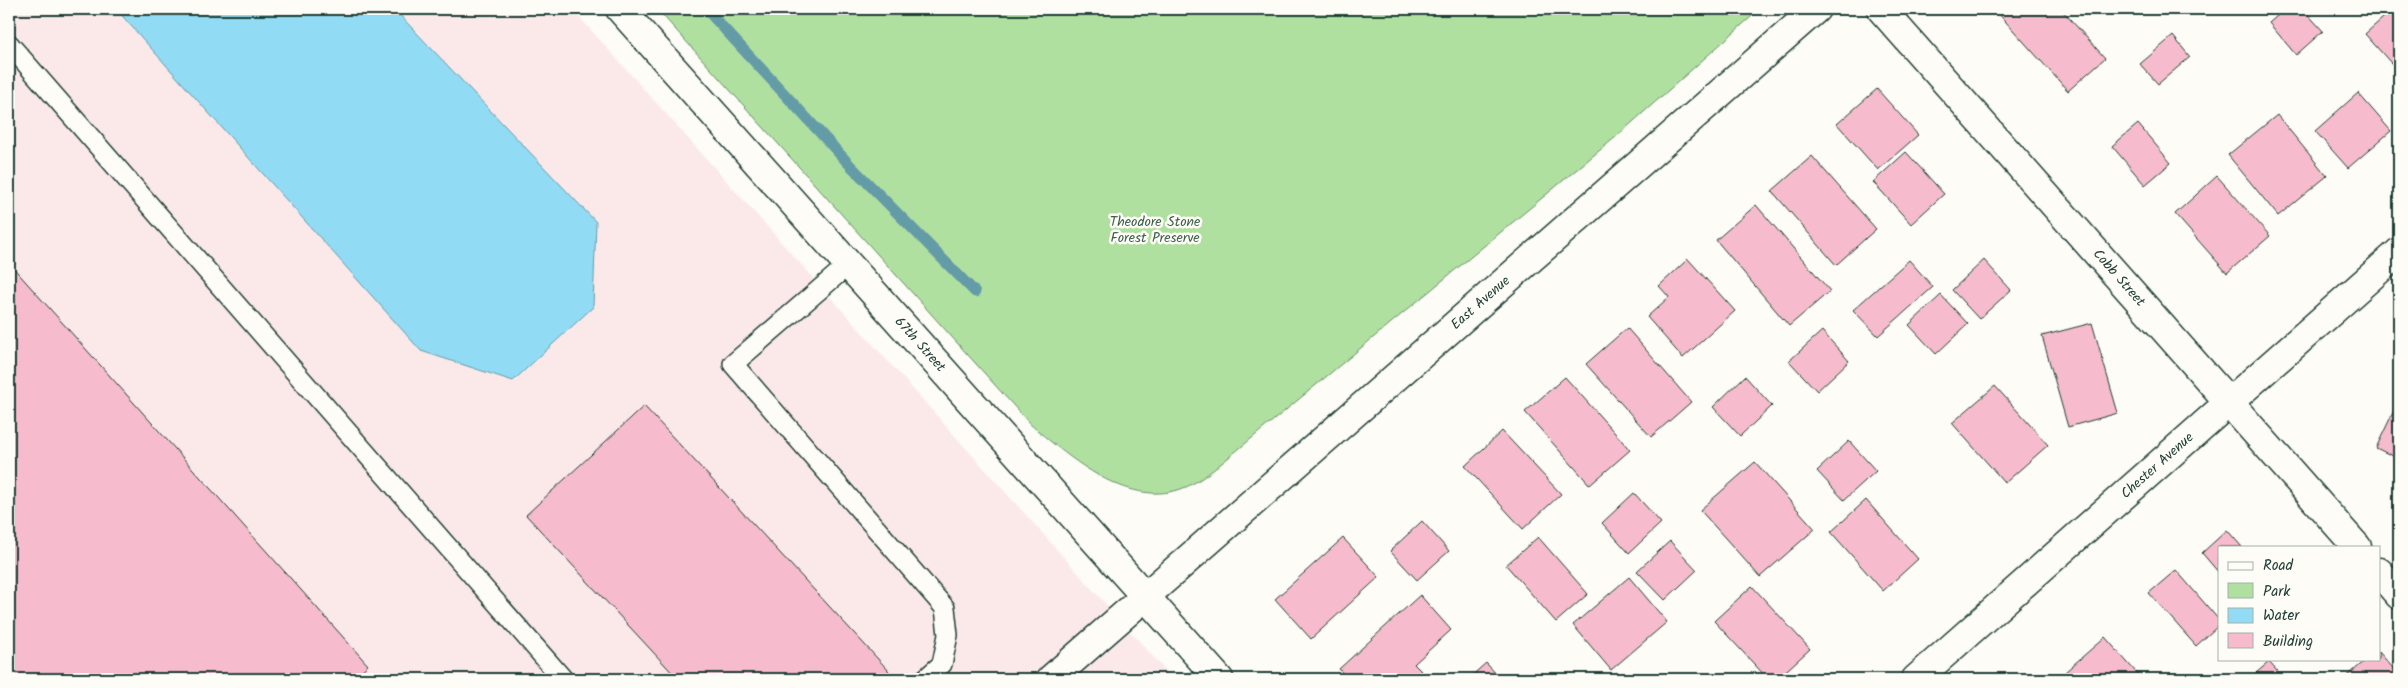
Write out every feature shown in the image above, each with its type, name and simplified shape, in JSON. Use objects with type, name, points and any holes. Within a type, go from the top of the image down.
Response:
[{"type":"street","name":"67th Street","points":[[620,9],[1219,679]]},
{"type":"street","name":"East Avenue","points":[[1051,679],[1816,9]]},
{"type":"street","name":"Cobb Street","points":[[1881,9],[2356,546]]},
{"type":"street","name":"Chester Avenue","points":[[1916,679],[2399,252]]},
{"type":"street","points":[[2380,573],[2399,595]]},
{"type":"lane","points":[[9,44],[563,679]]},
{"type":"lane","points":[[849,264],[733,364],[945,608],[948,635],[942,664],[925,679]]},
{"type":"shaded area","points":[[9,9],[572,9],[1173,679],[9,679]]},
{"type":"green space","name":"Theodore Stone Forest Preserve","points":[[657,9],[1760,9],[1617,136],[1217,467],[1186,487],[1174,491],[1154,493],[1115,484],[1096,474],[1060,449],[1030,424]]},
{"type":"water","points":[[116,9],[394,9],[596,222],[593,307],[513,381],[421,351]]},
{"type":"building","points":[[1998,9],[2061,9],[2105,58],[2068,91],[1996,11]]},
{"type":"building","points":[[2285,9],[2303,9],[2323,31],[2296,55],[2269,23]]},
{"type":"building","points":[[2393,9],[2399,9],[2399,72],[2365,34]]},
{"type":"building","points":[[2173,36],[2190,57],[2158,84],[2140,64]]},
{"type":"building","points":[[1877,89],[1918,135],[1878,170],[1837,124]]},
{"type":"building","points":[[2358,93],[2391,131],[2348,168],[2315,131]]},
{"type":"building","points":[[2277,115],[2327,176],[2278,216],[2228,155]]},
{"type":"building","points":[[2138,124],[2171,163],[2145,185],[2112,146]]},
{"type":"building","points":[[1906,152],[1944,194],[1911,224],[1873,182]]},
{"type":"building","points":[[1812,156],[1876,229],[1836,265],[1772,191]]},
{"type":"building","points":[[2217,176],[2270,236],[2227,273],[2175,214]]},
{"type":"building","points":[[1756,205],[1830,291],[1789,326],[1716,240]]},
{"type":"building","points":[[1688,259],[1735,311],[1683,358],[1647,317],[1669,297],[1659,286]]},
{"type":"building","points":[[1909,260],[1933,287],[1878,336],[1853,310]]},
{"type":"building","points":[[1984,260],[2011,290],[1979,319],[1952,290]]},
{"type":"building","points":[[9,263],[368,665],[352,679],[9,679]]},
{"type":"building","points":[[1941,295],[1968,324],[1936,354],[1909,325]]},
{"type":"building","points":[[2092,323],[2118,413],[2068,427],[2042,336]]},
{"type":"building","points":[[1627,328],[1691,402],[1651,437],[1586,364]]},
{"type":"building","points":[[1822,331],[1849,361],[1817,391],[1789,361]]},
{"type":"building","points":[[1745,376],[1772,406],[1740,436],[1713,407]]},
{"type":"building","points":[[1565,377],[1630,450],[1590,485],[1525,412]]},
{"type":"building","points":[[1995,386],[2048,445],[2005,483],[1952,423]]},
{"type":"building","points":[[2399,400],[2399,459],[2376,448]]},
{"type":"building","points":[[644,406],[889,671],[880,679],[678,679],[526,515]]},
{"type":"building","points":[[1502,431],[1561,494],[1523,529],[1465,466]]},
{"type":"building","points":[[1849,441],[1876,471],[1844,500],[1817,471]]},
{"type":"building","points":[[1755,462],[1815,529],[1760,577],[1700,510]]},
{"type":"building","points":[[1634,493],[1661,523],[1629,553],[1602,523]]},
{"type":"building","points":[[1866,500],[1918,559],[1883,591],[1831,532]]},
{"type":"building","points":[[1422,521],[1449,551],[1417,580],[1390,551]]},
{"type":"building","points":[[2227,530],[2241,546],[2218,546],[2218,572],[2202,553]]},
{"type":"building","points":[[1538,537],[1588,594],[1556,622],[1506,565]]},
{"type":"building","points":[[1343,538],[1379,577],[1311,639],[1275,599]]},
{"type":"building","points":[[1670,541],[1697,570],[1665,600],[1637,571]]},
{"type":"building","points":[[2176,570],[2218,619],[2218,626],[2196,646],[2149,593]]},
{"type":"building","points":[[1629,577],[1667,622],[1611,670],[1573,625]]},
{"type":"building","points":[[1752,586],[1810,649],[1777,679],[1768,679],[1714,621]]},
{"type":"building","points":[[1420,595],[1451,630],[1414,664],[1421,671],[1411,679],[1348,679],[1339,669]]},
{"type":"building","points":[[2105,637],[2142,679],[2072,679],[2065,672]]},
{"type":"building","points":[[2380,653],[2399,675],[2396,679],[2344,679],[2366,660],[2380,660]]},
{"type":"building","points":[[2269,662],[2284,679],[2249,679]]},
{"type":"building","points":[[1486,663],[1501,679],[1468,679]]},
{"type":"waterway","points":[[706,9],[848,163],[975,292]]}]
